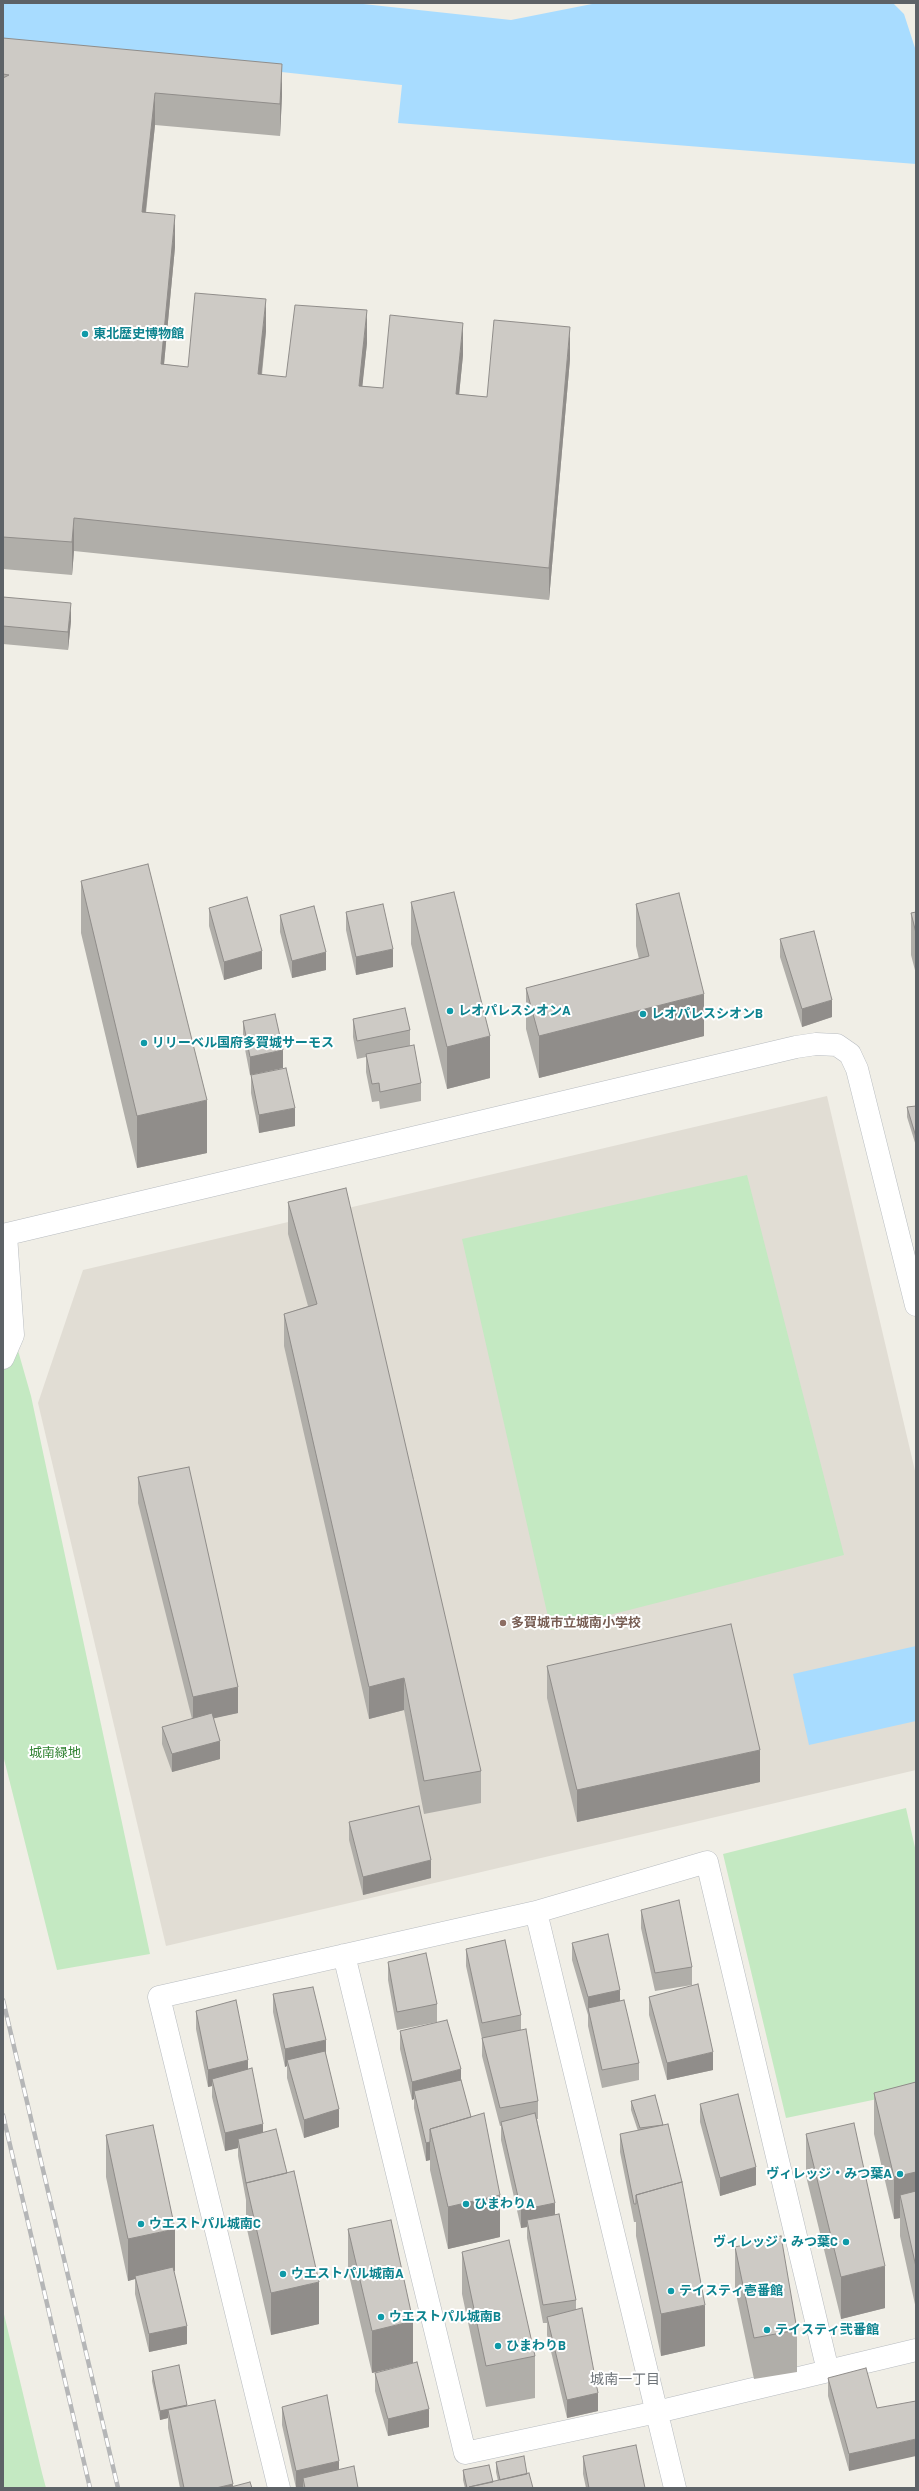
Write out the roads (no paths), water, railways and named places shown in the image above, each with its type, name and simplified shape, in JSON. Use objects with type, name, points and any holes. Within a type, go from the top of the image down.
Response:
[{"type":"street","points":[[3,1358],[13,1335],[5,1235],[796,1047],[816,1044],[837,1046],[850,1054],[857,1068],[916,1305]]},
{"type":"street","points":[[279,2488],[159,1997],[536,1912],[707,1862],[828,2371]]},
{"type":"street","points":[[536,1912],[675,2488]]},
{"type":"street","points":[[344,1955],[465,2453],[657,2412],[916,2350]]},
{"type":"water","points":[[3,3],[354,3],[511,20],[597,3],[893,3],[904,14],[916,51],[916,164],[398,123],[402,85],[3,42]]},
{"type":"water","points":[[916,1646],[916,1721],[809,1745],[793,1674]]},
{"type":"railway","points":[[3,2000],[118,2488]]},
{"type":"railway","points":[[3,2115],[90,2488]]},
{"type":"place","name":"東北歴史博物館","points":[[85,334]]},
{"type":"place","name":"レオパレスシオンA","points":[[450,1011]]},
{"type":"place","name":"レオパレスシオンB","points":[[643,1014]]},
{"type":"place","name":"リリーベル国府多賀城サーモス","points":[[144,1043]]},
{"type":"place","name":"多賀城市立城南小学校","points":[[503,1623]]},
{"type":"place","name":"ヴィレッジ・みつ葉A","points":[[900,2174]]},
{"type":"place","name":"ひまわりA","points":[[466,2204]]},
{"type":"place","name":"ウエストパル城南C","points":[[141,2224]]},
{"type":"place","name":"ヴィレッジ・みつ葉C","points":[[846,2242]]},
{"type":"place","name":"ウエストパル城南A","points":[[283,2274]]},
{"type":"place","name":"テイスティ壱番館","points":[[671,2291]]},
{"type":"place","name":"ウエストパル城南B","points":[[381,2317]]},
{"type":"place","name":"テイスティ弐番館","points":[[767,2330]]},
{"type":"place","name":"ひまわりB","points":[[498,2346]]},
{"type":"district","name":"城南一丁目","points":[[625,2379]]},
{"type":"park label","name":"城南緑地","points":[[55,1753]]}]
